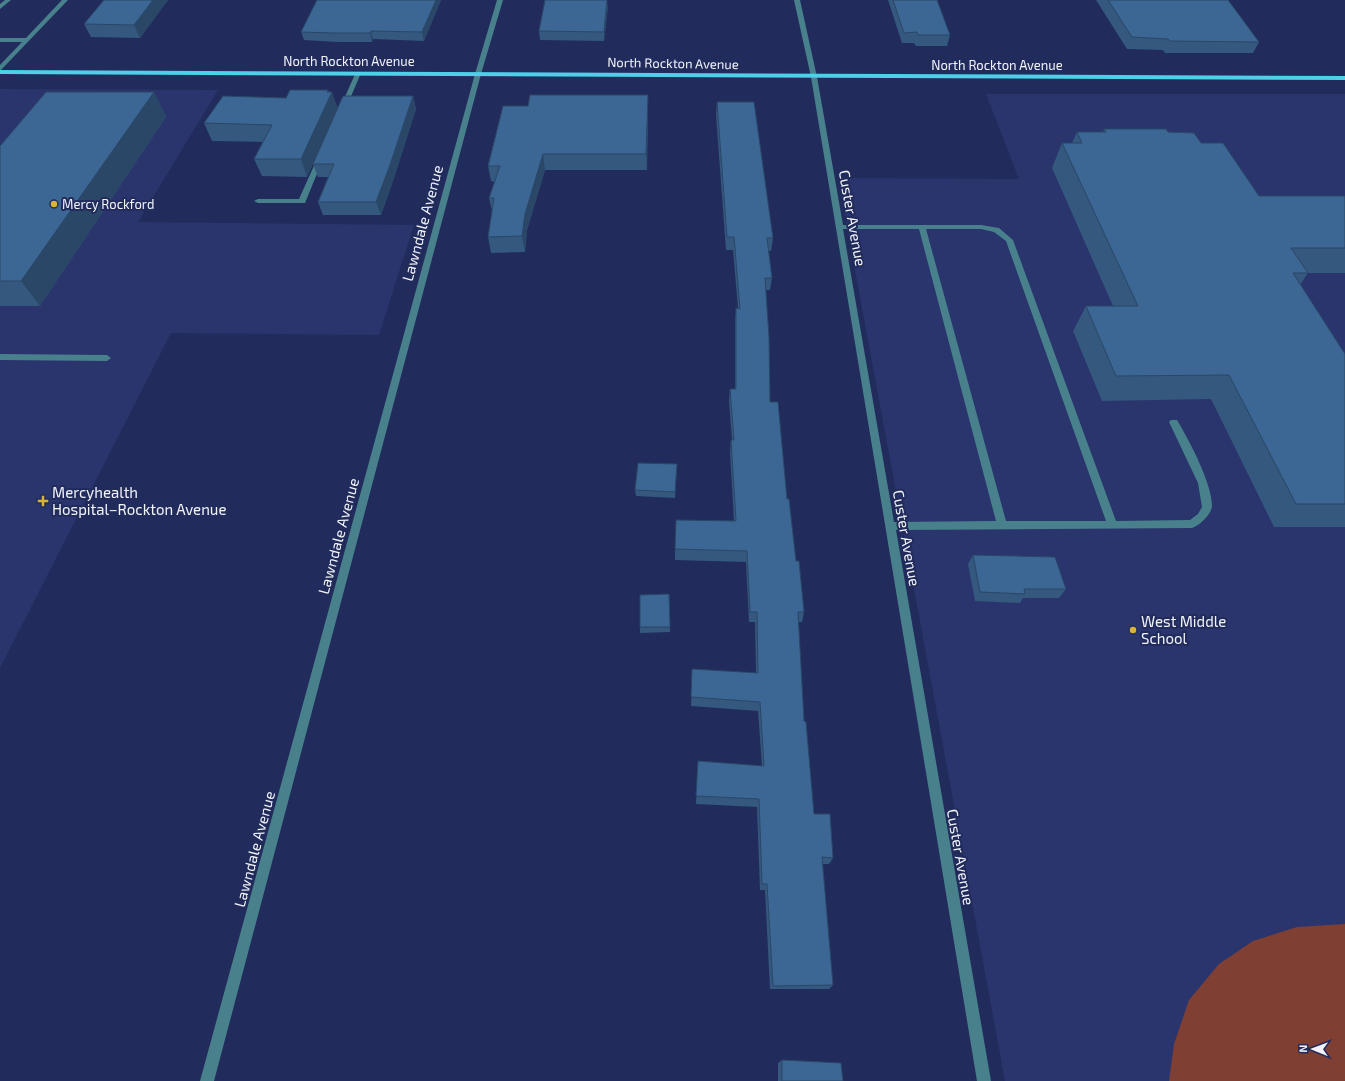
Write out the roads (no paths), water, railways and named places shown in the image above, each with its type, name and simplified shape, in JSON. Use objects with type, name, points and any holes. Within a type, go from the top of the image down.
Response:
[{"type":"main road","name":"North Rockton Avenue","points":[[0,70],[814,77],[1345,78]]},
{"type":"street","points":[[0,7],[8,0]]},
{"type":"street","points":[[0,70],[65,0]]},
{"type":"street","name":"Lawndale Avenue","points":[[207,1081],[478,74],[500,0]]},
{"type":"street","name":"Custer Avenue","points":[[797,0],[814,77],[984,1081]]},
{"type":"street","points":[[0,40],[27,40]]},
{"type":"street","points":[[340,116],[358,73]]},
{"type":"street","points":[[258,201],[302,201],[324,151]]},
{"type":"street","points":[[839,227],[981,227],[996,230],[1009,240],[1112,524]]},
{"type":"street","points":[[922,227],[1002,525]]},
{"type":"street","points":[[0,357],[107,358]]},
{"type":"street","points":[[890,526],[1192,524],[1201,517],[1207,507],[1203,483],[1174,422]]},
{"type":"place","name":"Mercy Rockford","points":[[54,204]]},
{"type":"place","name":"Mercyhealth Hospital–Rockton Avenue","points":[[43,501]]},
{"type":"place","name":"West Middle School","points":[[1133,630]]}]
